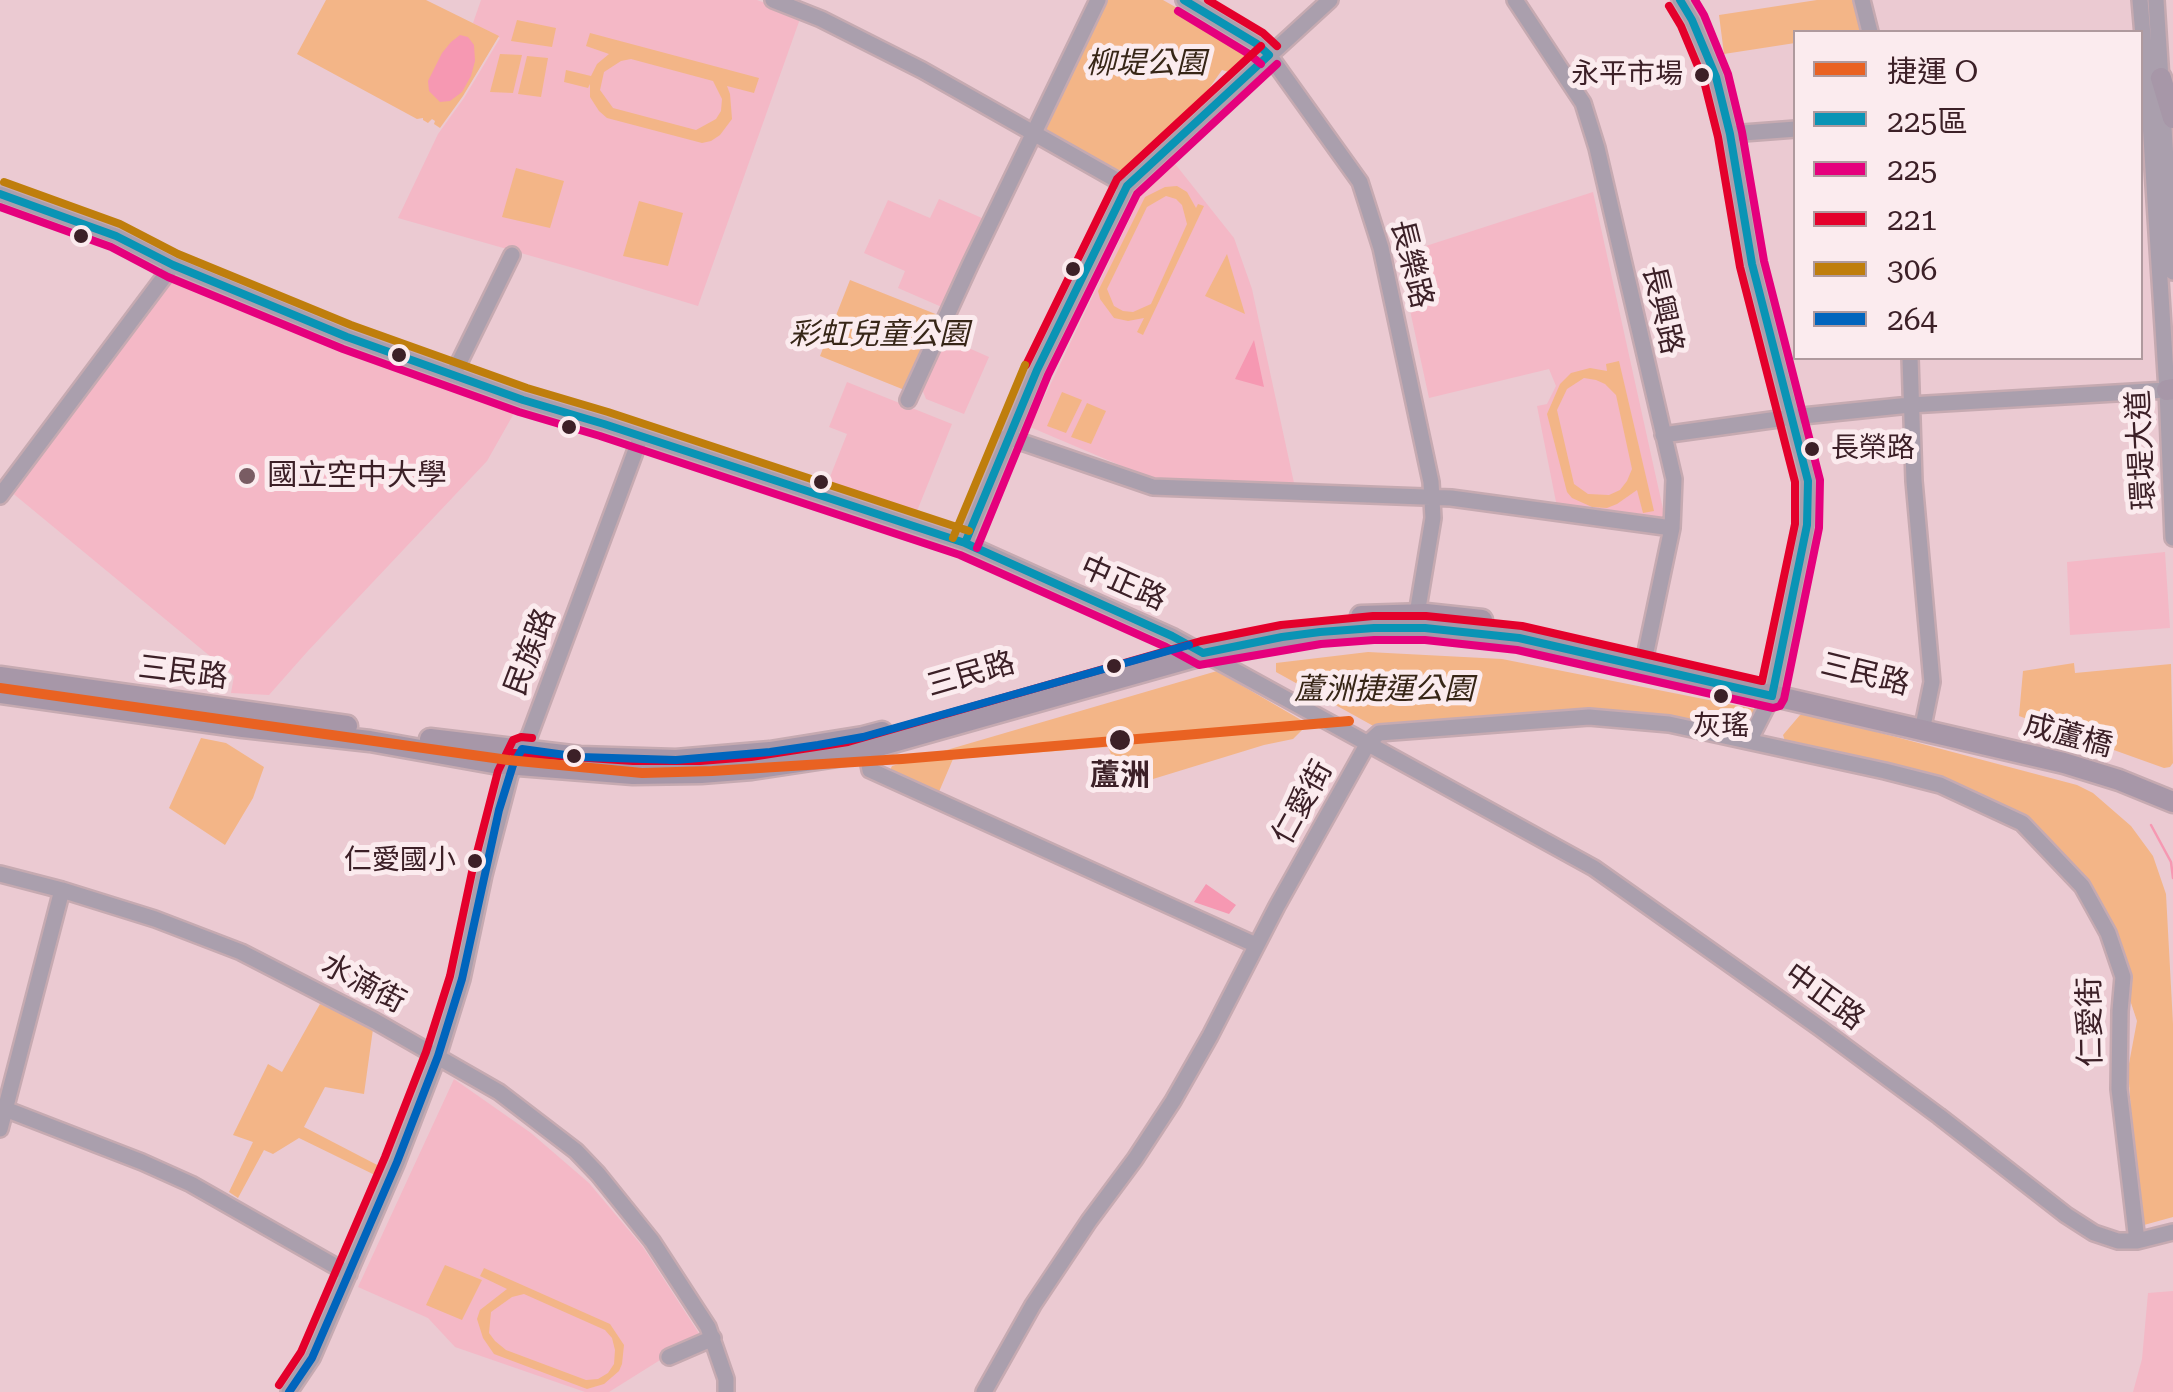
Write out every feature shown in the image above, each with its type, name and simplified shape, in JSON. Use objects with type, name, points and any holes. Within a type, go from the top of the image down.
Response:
[{"type":"main road","points":[[2159,110],[2162,78]]},
{"type":"main road","name":"三民路","points":[[1196,649],[1227,634],[1301,620],[1416,614],[1513,624],[1646,652],[1773,690]]},
{"type":"main road","name":"三民路","points":[[0,693],[243,727],[518,757],[676,760],[865,744],[1196,649],[1374,628],[1519,638],[1896,711],[1923,726],[1946,730]]},
{"type":"main road","name":"三民路","points":[[0,677],[442,740],[518,757]]},
{"type":"main road","name":"成蘆橋","points":[[1946,730],[2056,748],[2173,787]]},
{"type":"main road","name":"成蘆橋","points":[[1946,730],[2119,780],[2173,802]]},
{"type":"street","points":[[773,0],[922,70],[1127,186]]},
{"type":"street","points":[[908,400],[1098,0]]},
{"type":"street","name":"長樂路","points":[[1184,0],[1269,55],[1360,182],[1381,248],[1431,482],[1433,518],[1416,614]]},
{"type":"street","points":[[965,543],[1037,370],[1127,186],[1330,0]]},
{"type":"street","name":"長興路","points":[[1515,0],[1583,103],[1597,148],[1674,479],[1672,528],[1646,652]]},
{"type":"street","points":[[1680,0],[1716,77],[1752,264],[1808,481],[1807,525],[1773,690],[1749,741]]},
{"type":"street","points":[[1862,0],[1870,30]]},
{"type":"street","name":"環堤大道","points":[[2140,0],[2141,30]]},
{"type":"street","points":[[2156,0],[2162,78]]},
{"type":"street","name":"環堤大道","points":[[2143,43],[2159,110],[2173,272]]},
{"type":"street","name":"環堤大道","points":[[2159,110],[2149,254],[2170,390],[2173,538]]},
{"type":"street","points":[[1730,134],[1793,129]]},
{"type":"street","name":"中正路","points":[[0,194],[116,236],[173,265],[319,327],[522,400],[965,543],[1196,649],[1594,868],[1895,1083],[2094,1234],[2137,1242],[2173,1232]]},
{"type":"street","points":[[453,375],[512,254]]},
{"type":"street","points":[[0,496],[173,265]]},
{"type":"street","points":[[1910,360],[1910,405],[1932,682],[1923,726]]},
{"type":"street","points":[[1664,434],[1910,405],[2170,390]]},
{"type":"street","name":"民族路","points":[[290,1392],[312,1358],[398,1162],[438,1056],[462,978],[500,810],[641,436]]},
{"type":"street","points":[[1007,437],[1153,488],[1451,498],[1672,528]]},
{"type":"street","name":"仁愛街","points":[[984,1392],[1032,1305],[1173,1101],[1368,744],[1379,733],[1589,717],[1669,724],[1940,785],[2022,823],[2082,886],[2108,933],[2123,977],[2119,1090],[2137,1242]]},
{"type":"street","points":[[865,744],[870,770],[1256,945]]},
{"type":"street","name":"水湳街","points":[[0,874],[156,919],[242,952],[375,1021],[499,1092],[576,1151],[652,1240],[713,1338],[726,1379],[726,1392]]},
{"type":"street","points":[[0,1129],[62,890]]},
{"type":"street","points":[[3,1107],[190,1184],[348,1274]]},
{"type":"street","points":[[669,1357],[713,1338]]},
{"type":"shaded area","points":[[481,0],[757,0],[801,16],[698,306],[398,218],[438,134],[500,38],[473,23]]},
{"type":"shaded area","points":[[460,35],[468,37],[474,45],[471,76],[462,92],[450,101],[440,102],[429,91],[428,81],[442,53]]},
{"type":"shaded area","points":[[1172,160],[1234,238],[1252,289],[1294,483],[1157,481],[1030,427],[1146,185]]},
{"type":"shaded area","points":[[1593,192],[1665,518],[1557,507],[1537,406],[1547,404],[1556,386],[1549,369],[1429,398],[1398,255]]},
{"type":"shaded area","points":[[939,199],[984,219],[944,308],[898,288],[905,271],[864,253],[888,200],[930,218]]},
{"type":"shaded area","name":"國立空中大學","points":[[168,277],[517,408],[487,461],[269,695],[231,693],[234,676],[10,491]]},
{"type":"shaded area","points":[[946,338],[989,357],[964,414],[926,399],[922,389]]},
{"type":"shaded area","points":[[1254,340],[1264,387],[1235,379]]},
{"type":"shaded area","points":[[847,382],[952,424],[915,516],[828,482],[847,434],[829,427]]},
{"type":"shaded area","points":[[2165,552],[2170,628],[2070,635],[2067,562]]},
{"type":"shaded area","points":[[1206,884],[1236,905],[1229,914],[1194,902]]},
{"type":"shaded area","points":[[454,1079],[531,1133],[589,1183],[643,1247],[700,1335],[609,1392],[585,1392],[455,1347],[428,1318],[358,1287]]},
{"type":"shaded area","points":[[2173,1291],[2173,1392],[2133,1392],[2142,1359],[2148,1293]]},
{"type":"green space","points":[[326,0],[426,0],[499,36],[440,128],[432,119],[428,123],[417,119],[297,54]]},
{"type":"green space","name":"柳堤公園","points":[[1107,0],[1163,0],[1246,47],[1251,56],[1232,73],[1222,70],[1196,107],[1128,169],[1118,170],[1044,129]]},
{"type":"green space","points":[[1817,0],[1857,0],[1862,30],[1793,30],[1793,43],[1724,54],[1719,15]]},
{"type":"green space","points":[[517,20],[556,28],[552,47],[511,41]]},
{"type":"green space","points":[[590,33],[759,78],[754,93],[727,86],[732,119],[720,135],[702,143],[607,118],[590,97],[590,84],[588,88],[564,82],[566,70],[591,76],[609,54],[586,46]],"holes":[[[631,59],[713,81],[722,99],[721,111],[716,119],[696,130],[613,108],[600,90],[604,72]]]},
{"type":"green space","points":[[500,54],[522,55],[513,93],[490,92]]},
{"type":"green space","points":[[527,56],[548,58],[541,97],[518,94]]},
{"type":"green space","points":[[516,168],[564,181],[550,228],[502,217]]},
{"type":"green space","points":[[1177,186],[1187,192],[1196,208],[1198,204],[1204,206],[1143,335],[1137,332],[1144,318],[1114,318],[1098,291],[1145,197]],"holes":[[[1166,196],[1182,205],[1187,224],[1151,304],[1133,312],[1123,311],[1114,306],[1107,289],[1147,207]]]},
{"type":"green space","points":[[639,201],[683,213],[668,266],[623,256]]},
{"type":"green space","points":[[1227,254],[1245,314],[1205,296]]},
{"type":"green space","name":"彩虹兒童公園","points":[[850,280],[938,315],[907,391],[820,356]]},
{"type":"green space","points":[[1619,361],[1654,511],[1643,513],[1637,490],[1607,508],[1592,507],[1567,492],[1547,414],[1560,384],[1571,373],[1590,368],[1607,371],[1606,364]],"holes":[[[1584,378],[1596,380],[1616,395],[1632,469],[1620,490],[1609,495],[1588,494],[1574,484],[1557,410],[1567,389]]]},
{"type":"green space","points":[[1062,392],[1082,400],[1066,433],[1047,426]]},
{"type":"green space","points":[[1087,403],[1106,411],[1091,444],[1071,437]]},
{"type":"green space","name":"蘆洲捷運公園","points":[[1368,652],[1502,659],[1764,711],[1749,741],[1658,723],[1377,728],[1276,672],[1276,663]]},
{"type":"green space","points":[[2074,663],[2075,673],[2171,664],[2170,767],[2019,716],[2023,671]]},
{"type":"green space","points":[[1217,671],[1308,724],[1293,739],[1153,779],[1146,785],[1137,783],[1108,747],[953,759],[938,794],[889,772],[892,766]]},
{"type":"green space","points":[[1800,715],[1813,715],[2077,785],[2093,793],[2131,826],[2153,856],[2166,894],[2173,1024],[2173,1217],[2144,1225],[2128,1069],[2137,1021],[2129,997],[2128,966],[2118,937],[2086,886],[2018,818],[1786,744],[1783,735]]},
{"type":"green space","points":[[201,738],[226,743],[264,767],[253,798],[225,845],[169,808]]},
{"type":"green space","points":[[320,1004],[373,1029],[364,1094],[325,1087],[304,1127],[383,1168],[379,1177],[299,1138],[273,1154],[264,1150],[238,1198],[229,1192],[253,1142],[233,1135],[268,1064],[282,1072]]},
{"type":"green space","points":[[445,1265],[482,1280],[462,1320],[426,1305]]},
{"type":"green space","points":[[484,1268],[610,1324],[624,1345],[619,1371],[604,1384],[587,1389],[494,1354],[477,1319],[480,1310],[507,1289],[480,1276]],"holes":[[[524,1294],[605,1330],[612,1338],[614,1364],[598,1379],[586,1380],[506,1350],[489,1333],[491,1312],[512,1297]]]},
{"type":"waterway","points":[[2151,825],[2171,862],[2173,878]]},
{"type":"metro line","name":"O","points":[[0,688],[508,760],[642,773],[902,759],[1349,721]]},
{"type":"transit line","name":"225區","points":[[1184,0],[1269,55]]},
{"type":"transit line","name":"221","points":[[1208,0],[1263,33],[1277,46]]},
{"type":"transit line","name":"225區","points":[[0,194],[116,236],[173,265],[347,337],[523,400],[965,543],[1203,653],[1320,632],[1425,628],[1519,638],[1772,696],[1807,525],[1808,481],[1752,264],[1716,77],[1680,0]]},
{"type":"transit line","name":"225","points":[[0,207],[111,247],[168,277],[343,349],[519,412],[960,555],[1199,665],[1321,644],[1425,640],[1517,650],[1773,708],[1784,699],[1819,528],[1820,480],[1764,261],[1728,74],[1695,0]]},
{"type":"transit line","name":"221","points":[[514,753],[700,761],[848,742],[1201,641],[1281,625],[1373,616],[1426,616],[1522,626],[1762,681],[1795,524],[1795,482],[1740,267],[1718,137],[1704,81],[1669,6]]},
{"type":"transit line","name":"225","points":[[1178,11],[1261,64]]},
{"type":"transit line","name":"221","points":[[1026,365],[1117,179],[1261,46]]},
{"type":"transit line","name":"225區","points":[[965,543],[1037,370],[1127,186],[1269,55]]},
{"type":"transit line","name":"225","points":[[977,548],[1048,375],[1137,194],[1277,64]]},
{"type":"transit line","name":"306","points":[[4,182],[120,224],[178,254],[351,325],[527,388],[969,531]]},
{"type":"transit line","name":"306","points":[[953,538],[1025,365]]},
{"type":"transit line","name":"264","points":[[289,1392],[312,1358],[438,1056],[462,979],[499,810],[522,749],[580,757],[676,760],[818,745],[863,737],[1189,645]]},
{"type":"transit line","name":"221","points":[[279,1385],[301,1352],[426,1052],[450,976],[498,771],[513,740],[532,738]]},
{"type":"place","name":"永平市場","points":[[1702,75]]},
{"type":"place","name":"長榮路","points":[[1812,449]]},
{"type":"place","name":"國立空中大學","points":[[247,476]]},
{"type":"place","name":"灰瑤","points":[[1721,696]]},
{"type":"place","name":"蘆洲","points":[[1120,740]]},
{"type":"place","name":"仁愛國小","points":[[475,861]]}]
